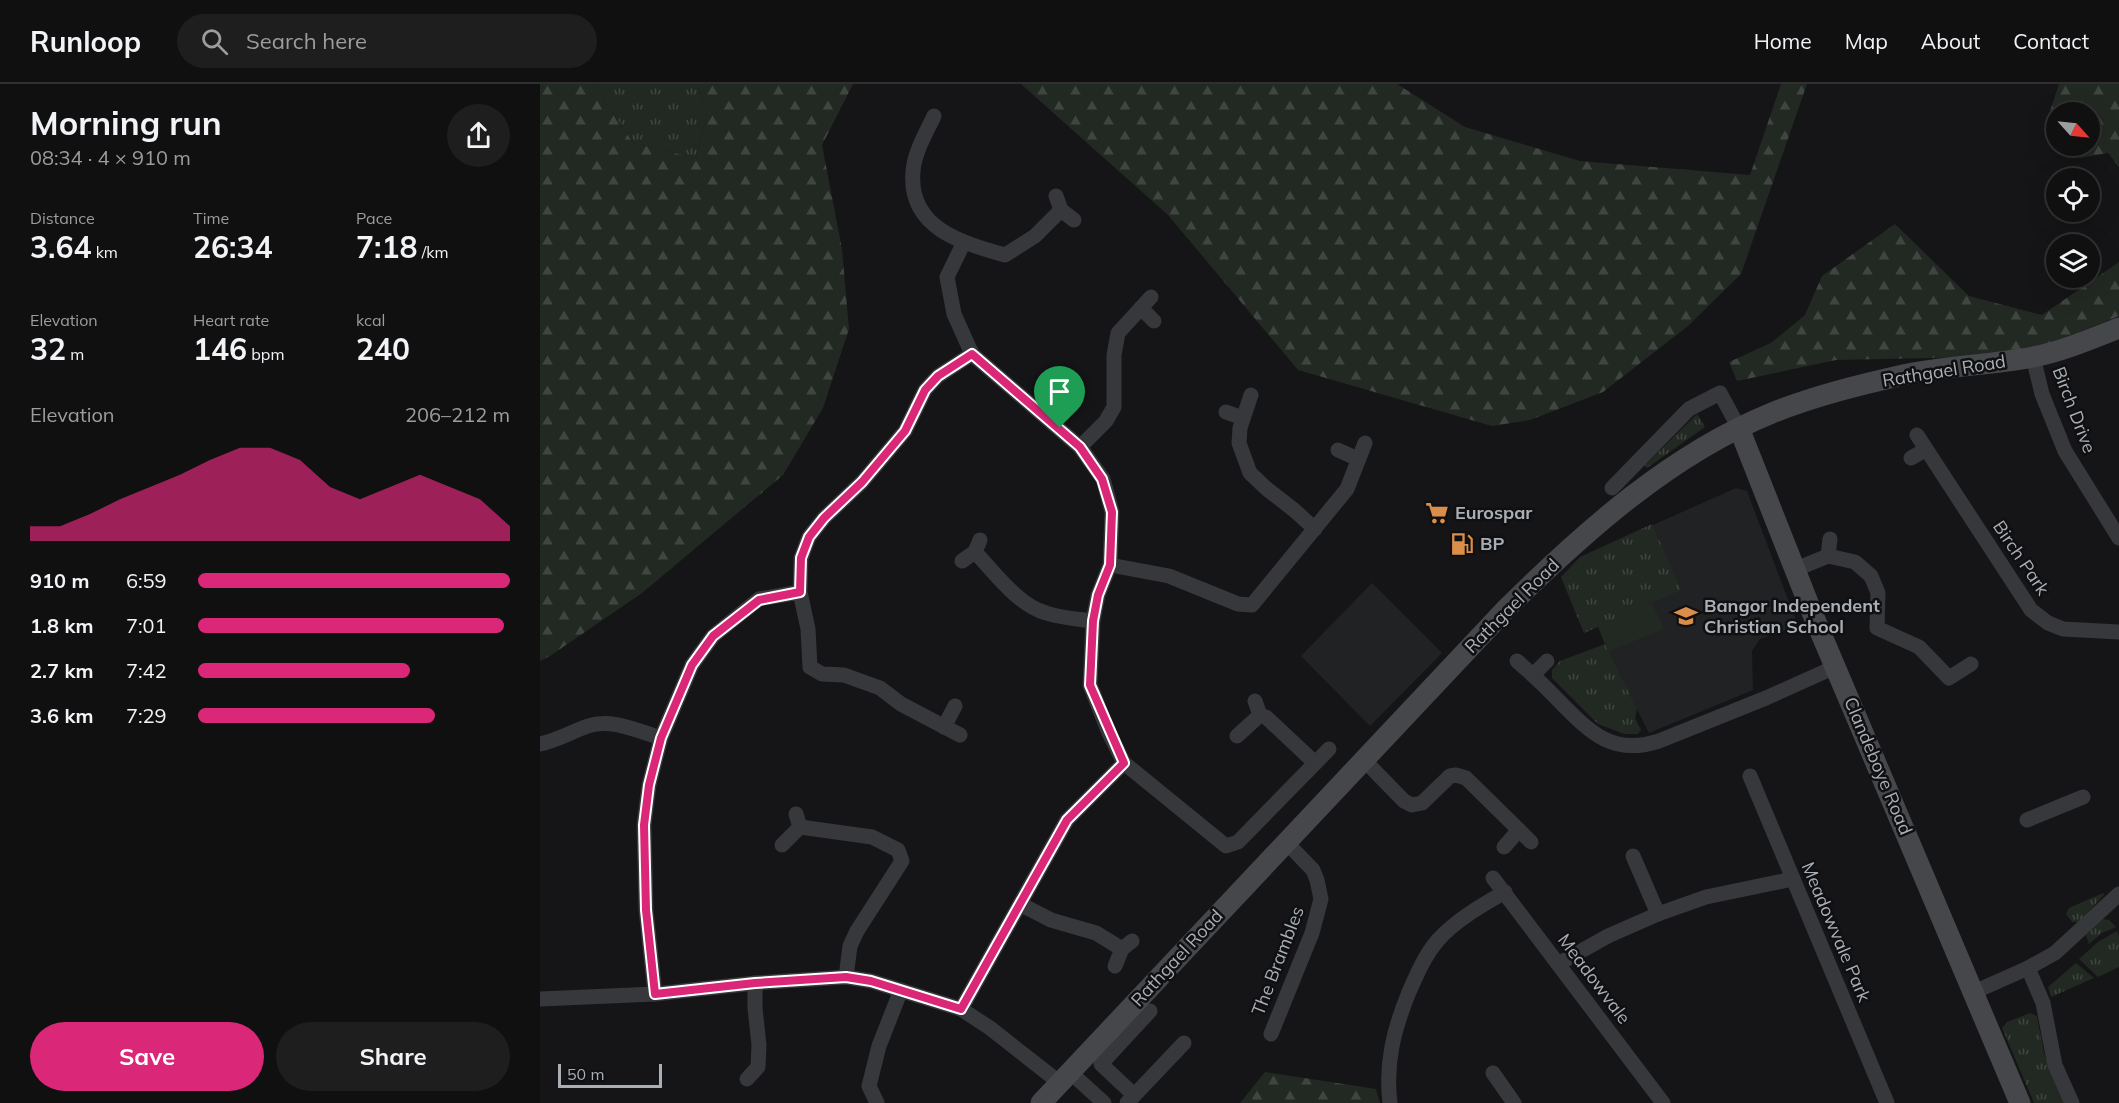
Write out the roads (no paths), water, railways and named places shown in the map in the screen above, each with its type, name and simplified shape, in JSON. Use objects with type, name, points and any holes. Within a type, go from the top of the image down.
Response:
[{"type":"street","points":[[934,116],[920,146],[912,171],[915,199],[927,222],[964,242],[1005,255],[1035,236],[1064,208]]},
{"type":"street","points":[[964,242],[947,277],[954,314],[972,354],[1080,447],[1102,479],[1112,512],[1110,565],[1098,595],[1093,621],[1090,685],[1124,763],[1226,846],[1238,842],[1329,749]]},
{"type":"street","points":[[1080,447],[1106,421],[1113,407],[1114,355],[1118,333],[1146,303],[1154,321]]},
{"type":"street","name":"Rathgael Road","points":[[1041,1103],[1507,609],[1556,561],[1634,495],[1704,447],[1772,412],[1825,394],[1894,378],[2033,357],[2119,328]]},
{"type":"street","points":[[960,735],[901,704],[880,688],[844,675],[822,674],[810,667],[808,629],[800,592],[801,558],[809,537],[824,518],[862,482],[905,431],[925,390],[938,376],[972,354]]},
{"type":"street","name":"Birch Drive","points":[[2033,357],[2042,394],[2065,452],[2119,538]]},
{"type":"street","points":[[1612,488],[1689,409],[1720,393],[1739,428]]},
{"type":"street","points":[[1251,395],[1243,418],[1239,442],[1250,472],[1315,529]]},
{"type":"street","points":[[1226,412],[1243,418]]},
{"type":"street","name":"Clandeboye Road","points":[[1739,428],[1835,667],[2020,1103]]},
{"type":"street","name":"Birch Park","points":[[1917,435],[2031,610],[2048,623],[2063,629],[2119,632]]},
{"type":"street","points":[[1110,565],[1169,576],[1238,604],[1252,606],[1347,489],[1365,443]]},
{"type":"street","points":[[1338,450],[1358,459]]},
{"type":"street","points":[[1911,458],[1926,450]]},
{"type":"street","points":[[1828,556],[1830,539]]},
{"type":"street","points":[[962,561],[978,546],[1015,594],[1034,608],[1047,614],[1093,621]]},
{"type":"street","points":[[1796,569],[1828,556],[1855,562],[1871,576],[1878,593],[1877,628],[1919,647],[1949,678],[1971,664]]},
{"type":"street","points":[[655,994],[646,910],[644,825],[649,785],[661,738],[692,665],[713,636],[759,600],[800,592]]},
{"type":"street","points":[[1533,675],[1547,660]]},
{"type":"street","points":[[1517,661],[1587,729],[1614,742],[1631,746],[1659,741],[1766,698],[1835,667]]},
{"type":"street","points":[[944,727],[955,706]]},
{"type":"street","points":[[1238,736],[1258,708],[1315,763]]},
{"type":"street","points":[[540,744],[557,741],[590,726],[612,723],[661,738]]},
{"type":"street","points":[[1364,760],[1404,801],[1412,805],[1422,803],[1450,776],[1466,778],[1531,842]]},
{"type":"street","points":[[961,1009],[1067,820],[1124,763]]},
{"type":"street","name":"Meadowvale Park","points":[[1750,776],[1887,1103]]},
{"type":"street","points":[[2027,820],[2083,797]]},
{"type":"street","points":[[782,845],[798,821],[873,837],[898,850],[902,861],[857,931],[850,946],[846,977]]},
{"type":"street","points":[[1504,847],[1519,830]]},
{"type":"street","name":"The Brambles","points":[[1271,1034],[1312,933],[1321,899],[1313,870],[1286,842]]},
{"type":"street","points":[[1633,856],[1658,914]]},
{"type":"street","name":"Meadowvale","points":[[1493,878],[1663,1103]]},
{"type":"street","points":[[1558,964],[1608,936],[1658,914],[1706,897],[1793,879]]},
{"type":"street","points":[[1390,1103],[1388,1071],[1392,1040],[1424,961],[1448,930],[1505,892]]},
{"type":"street","points":[[1974,992],[2028,968],[2055,953],[2119,894]]},
{"type":"street","points":[[1020,904],[1051,920],[1127,945],[1115,966]]},
{"type":"street","points":[[2028,968],[2043,1003],[2055,1065],[2072,1103]]},
{"type":"street","points":[[540,999],[655,994],[755,983],[846,977],[871,981],[961,1009],[1104,1103]]},
{"type":"street","points":[[747,1079],[758,1067],[755,983]]},
{"type":"street","points":[[877,1103],[869,1086],[879,1047],[901,990]]},
{"type":"street","points":[[1150,1011],[1101,1064],[1130,1099],[1184,1043]]},
{"type":"street","points":[[1493,1073],[1514,1103]]},
{"type":"place","name":"Eurospar","points":[[1437,513]]},
{"type":"place","name":"BP","points":[[1462,544]]},
{"type":"place","name":"Bangor Independent Christian School","points":[[1686,616]]}]
